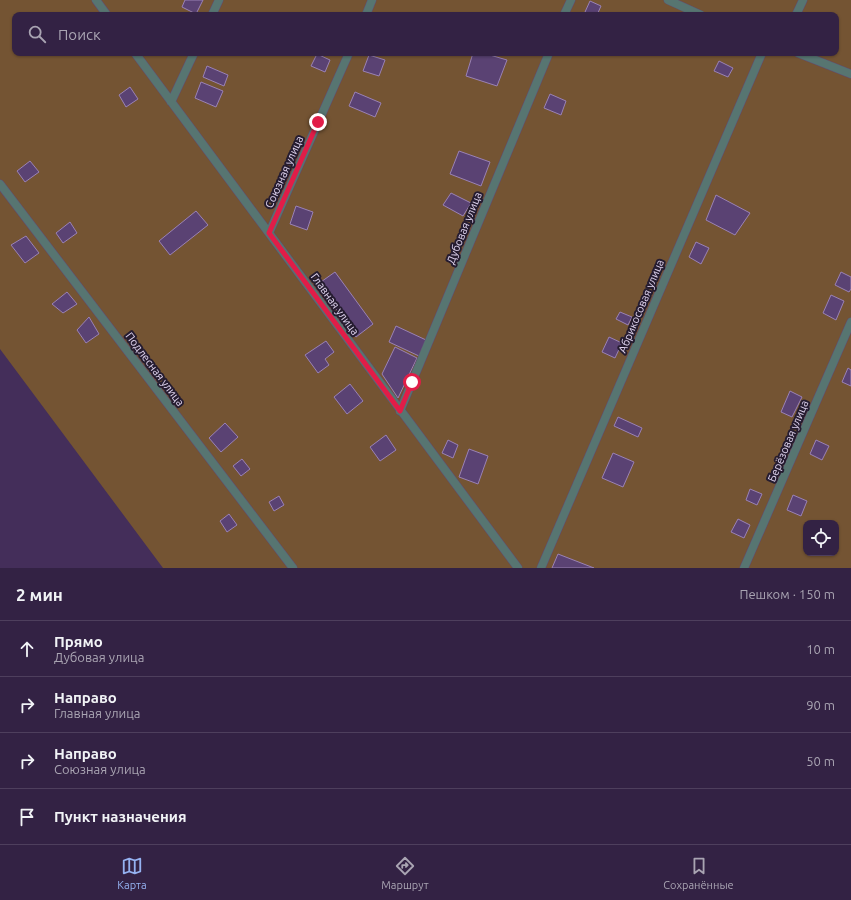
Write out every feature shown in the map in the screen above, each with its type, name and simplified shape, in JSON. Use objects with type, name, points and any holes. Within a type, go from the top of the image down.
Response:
[{"type":"street","points":[[96,0],[105,12]]},
{"type":"street","points":[[213,12],[219,0]]},
{"type":"street","points":[[367,12],[372,0]]},
{"type":"street","points":[[565,12],[570,0]]},
{"type":"street","points":[[668,0],[694,12]]},
{"type":"street","points":[[797,12],[803,0]]},
{"type":"street","name":"Главная улица","points":[[137,56],[518,568]]},
{"type":"street","points":[[171,102],[193,56]]},
{"type":"street","name":"Союзная улица","points":[[269,233],[348,56]]},
{"type":"street","name":"Дубовая улица","points":[[400,411],[548,56]]},
{"type":"street","name":"Абрикосовая улица","points":[[541,568],[761,56]]},
{"type":"street","points":[[806,56],[851,74]]},
{"type":"street","name":"Подлесная улица","points":[[0,184],[293,568]]},
{"type":"street","name":"Берёзовая улица","points":[[744,568],[851,322]]},
{"type":"shaded area","points":[[0,0],[851,0],[851,568],[163,568],[0,349]]},
{"type":"building","points":[[185,0],[203,0],[197,12],[192,12],[182,7]]},
{"type":"building","points":[[590,1],[601,6],[598,12],[585,12]]},
{"type":"building","points":[[316,56],[321,56],[330,60],[325,72],[311,66]]},
{"type":"building","points":[[369,56],[385,60],[379,76],[363,71]]},
{"type":"building","points":[[472,56],[493,56],[507,60],[497,86],[466,76]]},
{"type":"building","points":[[719,61],[733,68],[728,77],[714,71]]},
{"type":"building","points":[[207,66],[228,75],[224,86],[203,77]]},
{"type":"building","points":[[201,82],[223,91],[216,107],[195,98]]},
{"type":"building","points":[[130,87],[138,99],[126,107],[119,95]]},
{"type":"building","points":[[355,92],[381,103],[375,117],[349,106]]},
{"type":"building","points":[[550,94],[566,101],[561,115],[544,108]]},
{"type":"building","points":[[459,151],[490,162],[481,186],[450,174]]},
{"type":"building","points":[[30,161],[39,172],[25,182],[17,171]]},
{"type":"building","points":[[451,193],[471,203],[463,216],[443,205]]},
{"type":"building","points":[[716,195],[750,213],[735,235],[706,220]]},
{"type":"building","points":[[296,206],[313,212],[307,230],[290,224]]},
{"type":"building","points":[[196,211],[208,225],[170,255],[159,241]]},
{"type":"building","points":[[70,222],[77,233],[63,243],[56,233]]},
{"type":"building","points":[[26,236],[39,253],[25,263],[11,245]]},
{"type":"building","points":[[696,242],[709,248],[701,264],[689,257]]},
{"type":"building","points":[[335,272],[373,324],[356,337],[318,284]]},
{"type":"building","points":[[841,272],[851,277],[851,289],[849,292],[835,285]]},
{"type":"building","points":[[67,292],[77,304],[63,313],[52,304]]},
{"type":"building","points":[[831,295],[844,301],[836,320],[823,313]]},
{"type":"building","points":[[620,312],[632,317],[628,325],[616,319]]},
{"type":"building","points":[[89,317],[99,334],[86,343],[77,330]]},
{"type":"building","points":[[396,326],[426,340],[419,356],[389,342]]},
{"type":"building","points":[[609,337],[622,343],[615,358],[602,352]]},
{"type":"building","points":[[326,341],[334,352],[325,359],[329,365],[318,373],[305,355]]},
{"type":"building","points":[[395,347],[417,358],[398,398],[382,374]]},
{"type":"building","points":[[848,368],[851,370],[851,386],[842,382]]},
{"type":"building","points":[[350,384],[363,401],[347,414],[334,397]]},
{"type":"building","points":[[790,391],[802,397],[792,417],[781,412]]},
{"type":"building","points":[[618,417],[642,428],[638,437],[614,426]]},
{"type":"building","points":[[225,423],[238,437],[221,452],[209,438]]},
{"type":"building","points":[[386,435],[396,450],[380,461],[370,447]]},
{"type":"building","points":[[448,440],[458,445],[453,458],[442,453]]},
{"type":"building","points":[[816,440],[829,446],[822,460],[810,454]]},
{"type":"building","points":[[469,449],[488,456],[478,484],[459,477]]},
{"type":"building","points":[[613,453],[634,462],[623,487],[602,478]]},
{"type":"building","points":[[242,459],[250,469],[241,476],[233,466]]},
{"type":"building","points":[[750,489],[762,494],[757,505],[746,500]]},
{"type":"building","points":[[793,495],[807,501],[801,516],[787,510]]},
{"type":"building","points":[[279,496],[284,505],[274,511],[269,502]]},
{"type":"building","points":[[229,514],[237,525],[227,532],[220,521]]},
{"type":"building","points":[[738,519],[750,525],[744,538],[731,532]]},
{"type":"building","points":[[558,554],[594,568],[552,568]]},
{"type":"route","points":[[318,122],[269,233],[400,411],[412,382]]}]
